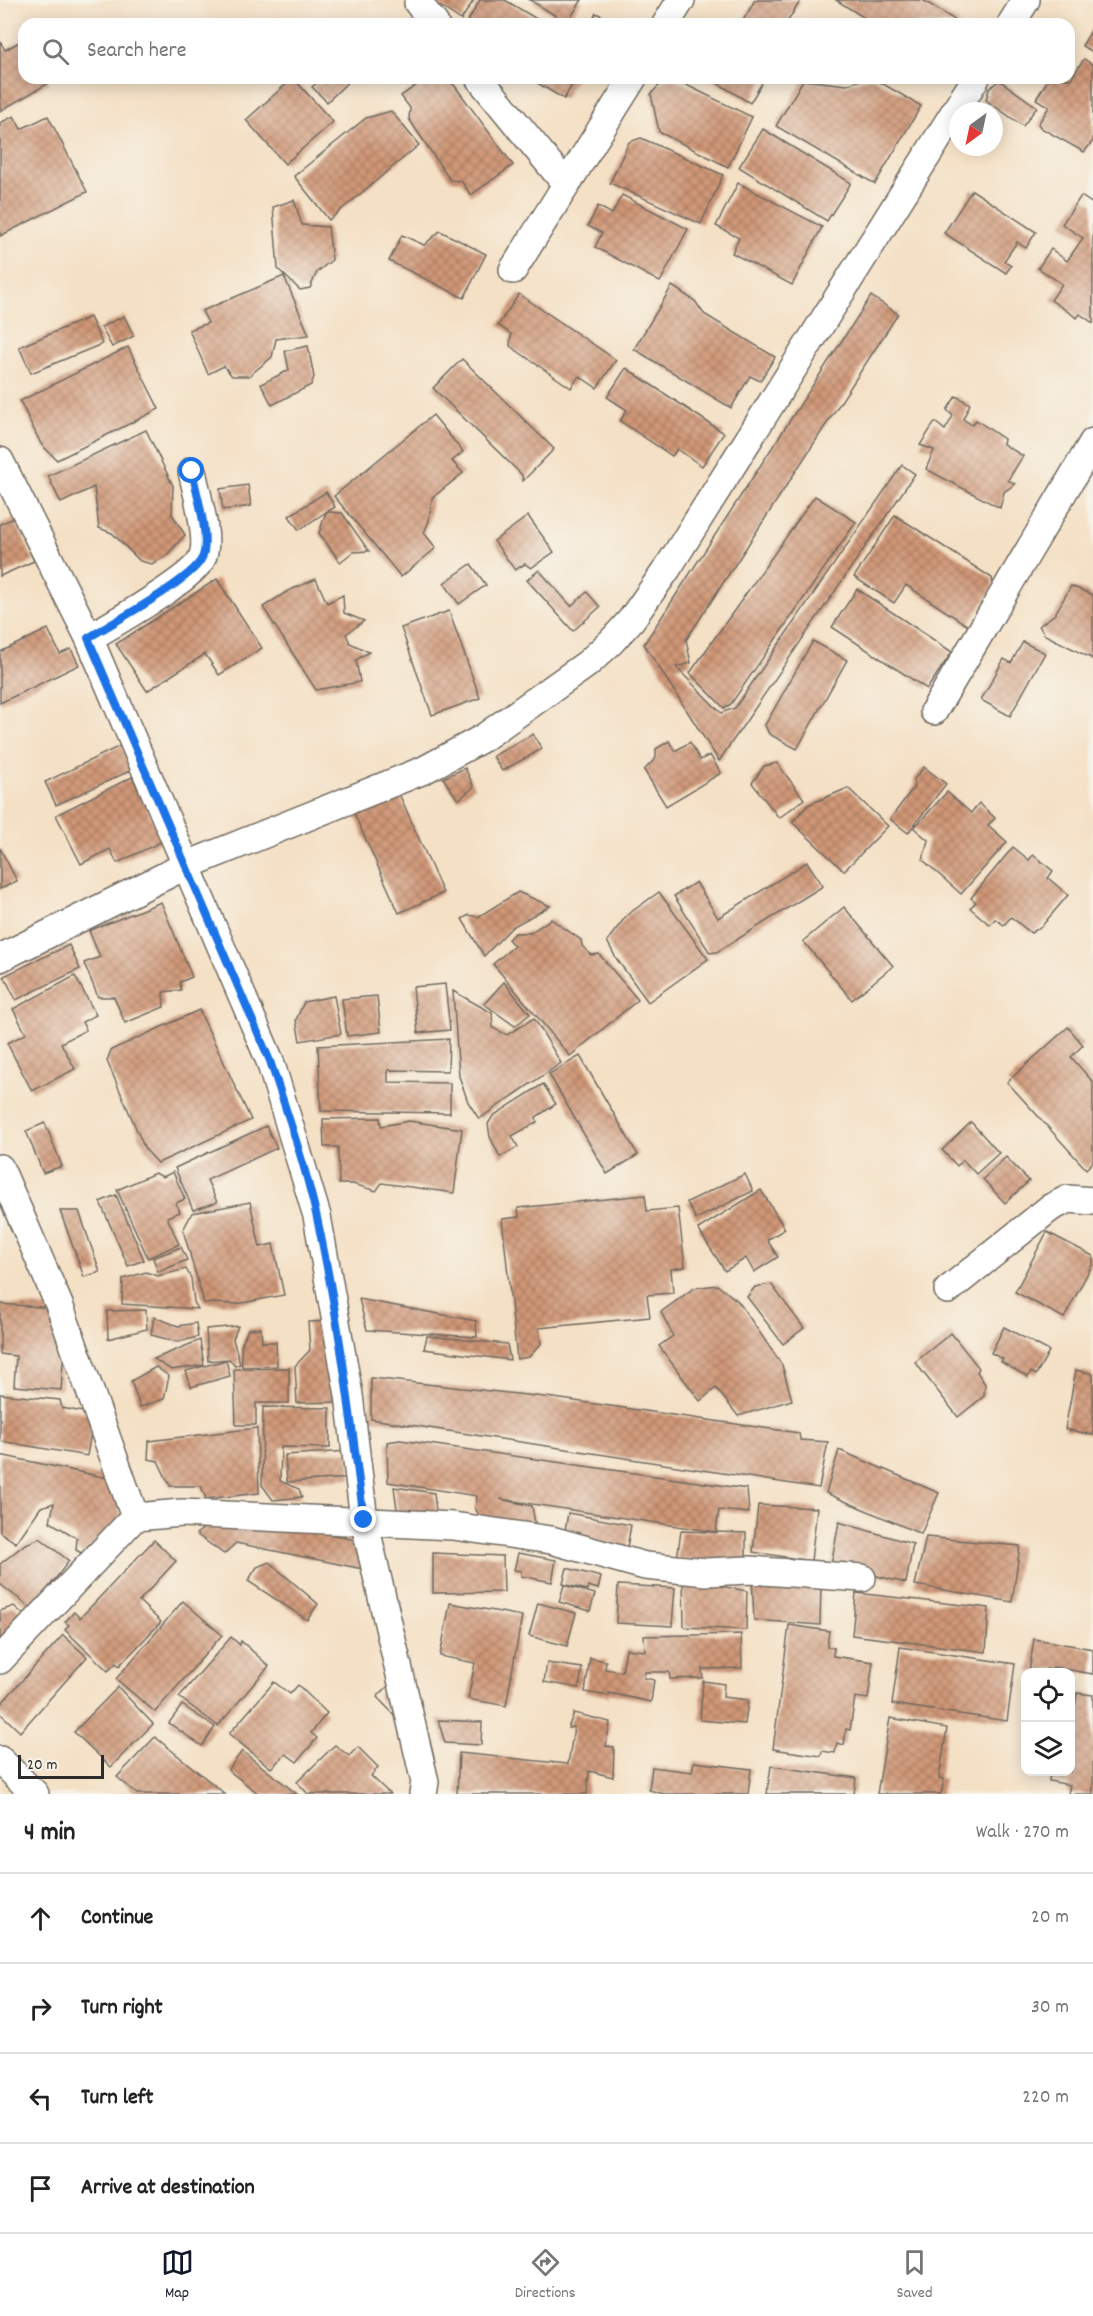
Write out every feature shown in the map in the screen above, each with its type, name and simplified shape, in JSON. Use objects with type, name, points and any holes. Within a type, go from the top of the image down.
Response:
[{"type":"street","points":[[670,18],[681,0]]},
{"type":"street","points":[[1015,18],[1026,0]]},
{"type":"street","points":[[418,3],[430,18]]},
{"type":"street","points":[[484,84],[566,184]]},
{"type":"street","points":[[513,270],[629,84]]},
{"type":"street","points":[[0,958],[185,866],[424,770],[483,738],[587,664],[631,620],[667,568],[972,84]]},
{"type":"street","points":[[934,711],[1093,441]]},
{"type":"street","points":[[0,461],[88,638],[270,1061],[317,1216],[350,1395],[364,1520],[425,1782],[423,1794]]},
{"type":"street","points":[[88,638],[189,574],[202,558],[206,540],[192,471]]},
{"type":"street","points":[[0,1168],[60,1307],[135,1517]]},
{"type":"street","points":[[948,1290],[1050,1208],[1068,1199],[1093,1201]]},
{"type":"street","points":[[0,1660],[135,1517],[182,1512],[453,1526],[551,1540],[645,1566],[664,1569],[707,1572],[749,1570],[862,1578]]},
{"type":"street","points":[[0,1760],[35,1794]]},
{"type":"building","points":[[436,0],[474,0],[462,18],[458,18],[434,2]]},
{"type":"building","points":[[480,0],[505,0],[535,18],[470,18]]},
{"type":"building","points":[[530,0],[582,0],[570,18],[559,18]]},
{"type":"building","points":[[755,0],[801,0],[790,18],[744,18]]},
{"type":"building","points":[[836,0],[923,0],[952,18],[864,18]]},
{"type":"building","points":[[596,13],[606,18],[594,18]]},
{"type":"building","points":[[1093,27],[1093,52],[1082,46]]},
{"type":"building","points":[[0,41],[5,50],[18,43],[18,84],[47,84],[0,111]]},
{"type":"building","points":[[1084,59],[1093,65],[1093,141],[1084,152],[1041,128],[1038,124],[1049,107],[1036,99],[1045,84],[1075,84],[1075,73]]},
{"type":"building","points":[[286,84],[298,84],[333,122],[285,164],[246,120]]},
{"type":"building","points":[[315,84],[346,84],[327,102],[312,87]]},
{"type":"building","points":[[418,84],[452,84],[513,165],[471,195],[461,181],[450,180],[409,119],[410,108],[401,96]]},
{"type":"building","points":[[539,84],[573,84],[564,99]]},
{"type":"building","points":[[660,84],[684,84],[752,117],[728,167],[659,132],[651,94]]},
{"type":"building","points":[[719,84],[761,84],[750,103]]},
{"type":"building","points":[[801,84],[883,84],[921,106],[875,184],[776,126]]},
{"type":"building","points":[[995,84],[1005,84],[1037,107],[1023,126],[1003,112],[1003,102],[986,100],[989,89]]},
{"type":"building","points":[[391,111],[419,145],[329,220],[294,176],[366,118]]},
{"type":"building","points":[[14,116],[21,129],[48,116],[87,192],[0,236],[0,123]]},
{"type":"building","points":[[763,129],[851,183],[827,221],[739,167]]},
{"type":"building","points":[[641,138],[723,175],[701,224],[610,183],[629,142]]},
{"type":"building","points":[[738,183],[822,227],[792,285],[732,253],[739,238],[716,226]]},
{"type":"building","points":[[972,190],[1036,232],[1026,248],[1017,242],[1004,261],[1011,266],[1006,273],[944,233]]},
{"type":"building","points":[[622,195],[688,229],[660,282],[595,247],[602,233],[588,226],[598,206],[612,214]]},
{"type":"building","points":[[1081,196],[1093,204],[1093,323],[1080,314],[1077,318],[1051,300],[1062,284],[1038,268],[1051,249],[1067,261],[1083,238],[1062,224]]},
{"type":"building","points":[[294,200],[302,225],[328,227],[332,260],[317,272],[310,288],[300,290],[278,269],[273,207]]},
{"type":"building","points":[[440,231],[486,254],[464,298],[389,261],[402,235],[424,245]]},
{"type":"building","points":[[284,276],[309,335],[276,339],[272,357],[249,376],[232,376],[224,366],[208,374],[189,330],[208,323],[202,311]]},
{"type":"building","points":[[672,286],[695,301],[704,314],[775,357],[760,381],[750,376],[731,408],[634,349]]},
{"type":"building","points":[[519,294],[616,360],[597,388],[579,376],[571,388],[510,346],[511,334],[498,325]]},
{"type":"building","points":[[871,296],[898,314],[686,640],[691,663],[676,667],[721,713],[735,708],[902,465],[915,474],[719,761],[644,644]]},
{"type":"building","points":[[124,316],[134,336],[112,347],[101,327]]},
{"type":"building","points":[[90,317],[102,344],[31,373],[19,347]]},
{"type":"building","points":[[308,346],[314,377],[311,385],[272,405],[261,384],[289,370],[285,351]]},
{"type":"building","points":[[128,347],[159,409],[57,460],[41,444],[20,401]]},
{"type":"building","points":[[462,359],[554,449],[523,481],[522,475],[433,388]]},
{"type":"building","points":[[626,368],[724,433],[702,466],[677,449],[672,456],[620,421],[627,410],[607,397]]},
{"type":"building","points":[[956,396],[970,404],[963,419],[972,425],[976,420],[1004,439],[1003,444],[1023,456],[1008,480],[1015,484],[1004,492],[1000,508],[926,469],[934,450],[920,445],[935,422],[945,430],[953,416],[947,410]]},
{"type":"building","points":[[433,415],[463,452],[452,461],[463,473],[432,498],[429,521],[424,533],[436,548],[401,577],[334,496]]},
{"type":"building","points":[[146,430],[173,486],[172,514],[185,535],[166,556],[152,564],[140,561],[112,533],[99,528],[94,487],[61,503],[48,476]]},
{"type":"building","points":[[248,485],[251,506],[223,510],[220,489]]},
{"type":"building","points":[[326,492],[335,507],[327,512],[342,513],[369,551],[353,552],[340,562],[319,533],[326,512],[299,530],[289,516]]},
{"type":"building","points":[[815,496],[856,522],[731,704],[724,708],[690,673]]},
{"type":"building","points":[[895,515],[992,578],[993,587],[968,626],[906,585],[894,603],[854,577]]},
{"type":"building","points":[[528,516],[554,552],[531,568],[525,564],[515,570],[494,541]]},
{"type":"building","points":[[14,518],[34,561],[0,576],[0,524]]},
{"type":"building","points":[[471,564],[486,585],[459,604],[444,583]]},
{"type":"building","points":[[539,570],[571,606],[587,592],[600,607],[573,631],[527,580]]},
{"type":"building","points":[[217,579],[262,648],[219,675],[205,654],[147,691],[116,644]]},
{"type":"building","points":[[316,579],[327,603],[343,595],[344,613],[364,621],[346,634],[350,643],[369,652],[356,660],[360,682],[316,690],[263,607],[288,591]]},
{"type":"building","points":[[1071,586],[1093,595],[1093,659],[1045,635],[1039,626],[1055,614]]},
{"type":"building","points":[[857,589],[952,652],[927,689],[832,627]]},
{"type":"building","points":[[449,611],[480,698],[432,715],[401,628]]},
{"type":"building","points":[[48,629],[60,654],[71,649],[79,665],[0,703],[0,652]]},
{"type":"building","points":[[813,641],[847,660],[797,749],[769,734],[765,725]]},
{"type":"building","points":[[1023,642],[1045,653],[1010,716],[981,700],[1004,659],[1011,663]]},
{"type":"building","points":[[533,734],[542,749],[502,771],[493,756]]},
{"type":"building","points":[[669,741],[675,751],[690,742],[700,760],[710,755],[721,773],[666,806],[644,770],[656,758],[656,749]]},
{"type":"building","points":[[122,745],[134,769],[56,805],[45,782]]},
{"type":"building","points":[[777,763],[804,799],[779,818],[752,783],[764,766]]},
{"type":"building","points":[[924,767],[946,784],[908,833],[890,819],[914,787],[914,779]]},
{"type":"building","points":[[465,768],[474,787],[458,800],[443,778]]},
{"type":"building","points":[[132,777],[163,841],[117,863],[110,849],[81,864],[56,815]]},
{"type":"building","points":[[848,788],[888,826],[844,871],[792,822],[808,805]]},
{"type":"building","points":[[397,789],[443,893],[399,913],[352,809]]},
{"type":"building","points":[[947,792],[971,813],[979,803],[995,818],[988,825],[1007,842],[961,894],[923,860],[928,840],[914,828]]},
{"type":"building","points":[[1013,847],[1029,860],[1033,855],[1053,871],[1048,878],[1068,895],[1041,927],[1031,933],[1011,917],[1004,925],[995,919],[990,925],[970,908],[976,902],[971,898]]},
{"type":"building","points":[[0,848],[17,881],[0,889]]},
{"type":"building","points":[[807,862],[823,886],[717,952],[710,953],[674,896],[696,882],[718,918]]},
{"type":"building","points":[[518,892],[550,906],[512,927],[484,956],[462,919],[469,915],[478,917]]},
{"type":"building","points":[[659,892],[708,959],[648,1002],[616,958],[607,941],[627,915]]},
{"type":"building","points":[[161,902],[192,977],[180,982],[181,990],[163,992],[164,1007],[125,1023],[114,997],[98,997],[84,963],[100,957],[89,931]]},
{"type":"building","points":[[844,907],[893,966],[852,1000],[803,941]]},
{"type":"building","points":[[551,919],[581,940],[582,946],[591,955],[599,954],[638,1000],[570,1056],[493,964],[514,946],[508,939],[515,933],[530,933]]},
{"type":"building","points":[[69,945],[80,969],[16,1000],[4,976]]},
{"type":"building","points":[[75,976],[96,1015],[82,1022],[86,1030],[61,1043],[75,1069],[32,1091],[7,1043],[26,1034],[13,1009]]},
{"type":"building","points":[[504,982],[530,1014],[515,1026],[484,1004]]},
{"type":"building","points":[[445,984],[450,1030],[418,1033],[413,987]]},
{"type":"building","points":[[453,991],[492,1013],[493,1028],[507,1035],[534,1018],[561,1063],[479,1119],[468,1102],[459,1076]]},
{"type":"building","points":[[334,996],[341,1034],[300,1041],[296,1020],[304,1002]]},
{"type":"building","points":[[377,996],[381,1032],[347,1036],[342,999]]},
{"type":"building","points":[[199,1010],[251,1120],[158,1163],[145,1149],[107,1061],[111,1050]]},
{"type":"building","points":[[1068,1027],[1083,1045],[1071,1057],[1093,1082],[1093,1162],[1086,1169],[1007,1082]]},
{"type":"building","points":[[449,1039],[448,1071],[388,1070],[388,1082],[450,1083],[450,1113],[321,1111],[318,1046]]},
{"type":"building","points":[[580,1056],[638,1155],[607,1174],[549,1074]]},
{"type":"building","points":[[543,1084],[556,1104],[536,1117],[537,1122],[512,1136],[518,1147],[500,1157],[490,1137],[488,1124],[493,1116]]},
{"type":"building","points":[[380,1118],[381,1126],[409,1121],[462,1129],[454,1193],[382,1183],[376,1191],[353,1184],[339,1184],[338,1147],[324,1147],[323,1119]]},
{"type":"building","points":[[971,1122],[999,1153],[976,1174],[963,1160],[957,1166],[942,1150]]},
{"type":"building","points":[[45,1123],[62,1166],[43,1173],[26,1131]]},
{"type":"building","points":[[266,1126],[277,1148],[207,1180],[217,1202],[193,1210],[175,1168]]},
{"type":"building","points":[[1006,1157],[1029,1181],[1005,1203],[983,1179]]},
{"type":"building","points":[[173,1172],[185,1199],[176,1203],[180,1212],[167,1217],[179,1244],[148,1258],[117,1190],[155,1173],[163,1177]]},
{"type":"building","points":[[745,1174],[753,1191],[696,1219],[687,1202]]},
{"type":"building","points":[[761,1190],[785,1229],[767,1240],[778,1257],[754,1272],[746,1258],[725,1271],[698,1229]]},
{"type":"building","points":[[116,1195],[144,1260],[128,1266],[100,1202]]},
{"type":"building","points":[[645,1195],[647,1211],[678,1208],[685,1267],[671,1269],[673,1293],[647,1295],[650,1317],[539,1328],[541,1344],[529,1357],[517,1359],[502,1219],[519,1217],[518,1208]]},
{"type":"building","points":[[250,1202],[260,1247],[273,1244],[284,1295],[237,1304],[204,1303],[183,1230],[192,1213]]},
{"type":"building","points":[[60,1211],[79,1211],[100,1272],[84,1277]]},
{"type":"building","points":[[1047,1232],[1093,1256],[1093,1263],[1064,1318],[1015,1292]]},
{"type":"building","points":[[181,1247],[187,1260],[158,1272],[153,1258]]},
{"type":"building","points":[[186,1269],[191,1278],[194,1302],[198,1309],[122,1304],[123,1279],[146,1272],[158,1276]]},
{"type":"building","points":[[771,1284],[804,1328],[783,1344],[747,1297],[755,1287]]},
{"type":"building","points":[[717,1285],[738,1301],[782,1365],[792,1400],[738,1416],[716,1388],[700,1401],[659,1346],[673,1336],[661,1312],[694,1288]]},
{"type":"building","points":[[359,1299],[476,1321],[477,1337],[367,1330]]},
{"type":"building","points":[[0,1304],[67,1309],[61,1390],[14,1386],[16,1356],[0,1354]]},
{"type":"building","points":[[146,1310],[147,1329],[108,1339],[107,1311]]},
{"type":"building","points":[[154,1317],[178,1326],[196,1323],[198,1337],[178,1342],[151,1335]]},
{"type":"building","points":[[334,1321],[338,1402],[297,1403],[295,1366],[310,1350],[308,1322]]},
{"type":"building","points":[[238,1326],[233,1339],[240,1364],[235,1366],[229,1359],[208,1361],[206,1329]]},
{"type":"building","points":[[1004,1327],[1049,1351],[1036,1375],[1031,1372],[1028,1377],[1001,1362],[1003,1359],[991,1353]]},
{"type":"building","points":[[261,1328],[262,1342],[276,1342],[277,1366],[242,1367],[241,1346],[248,1329]]},
{"type":"building","points":[[951,1333],[979,1368],[977,1372],[985,1384],[984,1396],[958,1417],[915,1362]]},
{"type":"building","points":[[427,1336],[507,1344],[510,1360],[424,1349]]},
{"type":"building","points":[[200,1340],[204,1365],[171,1370],[154,1359]]},
{"type":"building","points":[[226,1360],[230,1376],[191,1387],[186,1371]]},
{"type":"building","points":[[156,1367],[169,1376],[164,1399],[140,1407],[131,1381]]},
{"type":"building","points":[[289,1368],[289,1403],[256,1403],[256,1425],[236,1425],[234,1369]]},
{"type":"building","points":[[1076,1370],[1093,1374],[1093,1435],[1065,1429]]},
{"type":"building","points":[[371,1378],[554,1398],[799,1433],[800,1440],[828,1442],[819,1488],[371,1419]]},
{"type":"building","points":[[0,1394],[60,1400],[62,1408],[94,1414],[87,1456],[0,1441]]},
{"type":"building","points":[[263,1407],[330,1408],[330,1448],[281,1447],[280,1481],[299,1489],[302,1497],[273,1500],[262,1485]]},
{"type":"building","points":[[257,1428],[259,1493],[206,1499],[201,1486],[170,1486],[158,1461],[148,1459],[149,1441]]},
{"type":"building","points":[[400,1440],[747,1489],[749,1513],[719,1510],[716,1532],[500,1499],[532,1506],[536,1529],[483,1522],[475,1508],[477,1496],[388,1482],[387,1442]]},
{"type":"building","points":[[839,1450],[939,1493],[921,1534],[826,1493]]},
{"type":"building","points":[[349,1451],[351,1478],[287,1482],[285,1455]]},
{"type":"building","points":[[0,1455],[112,1479],[122,1520],[85,1555],[76,1550],[77,1538],[50,1522],[54,1503],[41,1507],[16,1543],[0,1532]]},
{"type":"building","points":[[394,1487],[434,1493],[437,1520],[398,1516]]},
{"type":"building","points":[[758,1505],[817,1508],[811,1561],[753,1552]]},
{"type":"building","points":[[229,1510],[363,1542],[363,1569],[236,1543],[224,1554],[196,1534]]},
{"type":"building","points":[[568,1513],[631,1525],[627,1548],[564,1537]]},
{"type":"building","points":[[839,1522],[913,1544],[906,1583],[831,1565]]},
{"type":"building","points":[[681,1531],[746,1533],[746,1563],[677,1559]]},
{"type":"building","points":[[926,1537],[1020,1546],[1012,1602],[915,1585]]},
{"type":"building","points":[[40,1538],[69,1561],[32,1609],[0,1584],[0,1564],[24,1545]]},
{"type":"building","points":[[154,1540],[176,1561],[139,1601],[161,1622],[119,1666],[116,1663],[108,1671],[65,1630],[69,1625],[65,1622],[74,1612],[80,1618]]},
{"type":"building","points":[[433,1553],[503,1556],[504,1592],[433,1593]]},
{"type":"building","points":[[518,1553],[556,1560],[552,1582],[521,1576],[521,1571],[514,1570]]},
{"type":"building","points":[[269,1562],[318,1604],[307,1620],[248,1581],[257,1567]]},
{"type":"building","points":[[567,1568],[601,1577],[598,1589],[588,1586],[587,1590],[563,1584]]},
{"type":"building","points":[[752,1577],[821,1584],[820,1625],[754,1620]]},
{"type":"building","points":[[683,1579],[747,1591],[746,1630],[684,1627]]},
{"type":"building","points":[[564,1585],[595,1594],[590,1611],[559,1602]]},
{"type":"building","points":[[618,1585],[675,1588],[672,1626],[616,1623]]},
{"type":"building","points":[[856,1593],[989,1608],[986,1652],[852,1635]]},
{"type":"building","points":[[183,1601],[222,1635],[155,1712],[116,1679]]},
{"type":"building","points":[[450,1603],[522,1616],[506,1706],[468,1699],[475,1663],[440,1656]]},
{"type":"building","points":[[538,1603],[576,1613],[567,1646],[529,1636]]},
{"type":"building","points":[[14,1606],[25,1616],[0,1642],[0,1611]]},
{"type":"building","points":[[789,1625],[829,1631],[827,1647],[834,1648],[833,1656],[873,1662],[868,1699],[855,1697],[850,1730],[846,1729],[844,1745],[837,1743],[835,1753],[822,1751],[821,1756],[773,1749]]},
{"type":"building","points":[[741,1634],[742,1668],[702,1669],[703,1678],[670,1679],[669,1672],[645,1672],[644,1678],[654,1680],[651,1702],[609,1693],[609,1696],[585,1692],[590,1658],[606,1661],[605,1669],[622,1672],[626,1649],[645,1651],[644,1636]]},
{"type":"building","points":[[63,1635],[87,1657],[20,1732],[0,1713],[0,1705]]},
{"type":"building","points":[[231,1637],[240,1645],[241,1641],[269,1666],[218,1726],[179,1697]]},
{"type":"building","points":[[1034,1639],[1093,1649],[1093,1674],[1075,1671],[1075,1668],[1030,1668]]},
{"type":"building","points":[[900,1647],[1015,1664],[1007,1721],[892,1704]]},
{"type":"building","points":[[547,1663],[582,1668],[579,1688],[544,1682]]},
{"type":"building","points":[[703,1681],[724,1684],[723,1697],[748,1700],[745,1724],[700,1720]]},
{"type":"building","points":[[274,1682],[290,1694],[298,1685],[327,1713],[311,1733],[317,1738],[297,1762],[286,1754],[271,1768],[229,1734]]},
{"type":"building","points":[[390,1684],[407,1728],[377,1697]]},
{"type":"building","points":[[118,1687],[153,1724],[111,1767],[74,1732]]},
{"type":"building","points":[[1077,1693],[1093,1695],[1093,1794],[1068,1794],[1070,1785],[1049,1781],[1050,1776],[1075,1776]]},
{"type":"building","points":[[182,1705],[215,1727],[202,1746],[169,1723]]},
{"type":"building","points":[[574,1713],[610,1722],[606,1746],[614,1747],[613,1777],[589,1771],[587,1794],[457,1794],[459,1753],[568,1764],[574,1727],[568,1728]]},
{"type":"building","points":[[890,1718],[947,1728],[939,1778],[944,1779],[941,1794],[877,1794]]},
{"type":"building","points":[[438,1720],[482,1722],[481,1745],[445,1743]]},
{"type":"building","points":[[155,1737],[225,1794],[137,1794],[117,1777]]},
{"type":"building","points":[[335,1745],[349,1756],[358,1747],[378,1767],[371,1776],[390,1794],[308,1794],[297,1782]]},
{"type":"building","points":[[242,1751],[297,1794],[259,1794],[228,1770]]},
{"type":"building","points":[[694,1762],[751,1769],[748,1794],[664,1794],[649,1790],[652,1767],[692,1772]]},
{"type":"building","points":[[771,1766],[856,1778],[854,1794],[767,1794]]},
{"type":"route","points":[[192,471],[206,540],[202,558],[189,574],[88,638],[270,1061],[291,1123],[317,1216],[337,1319],[350,1395],[364,1520]]}]
